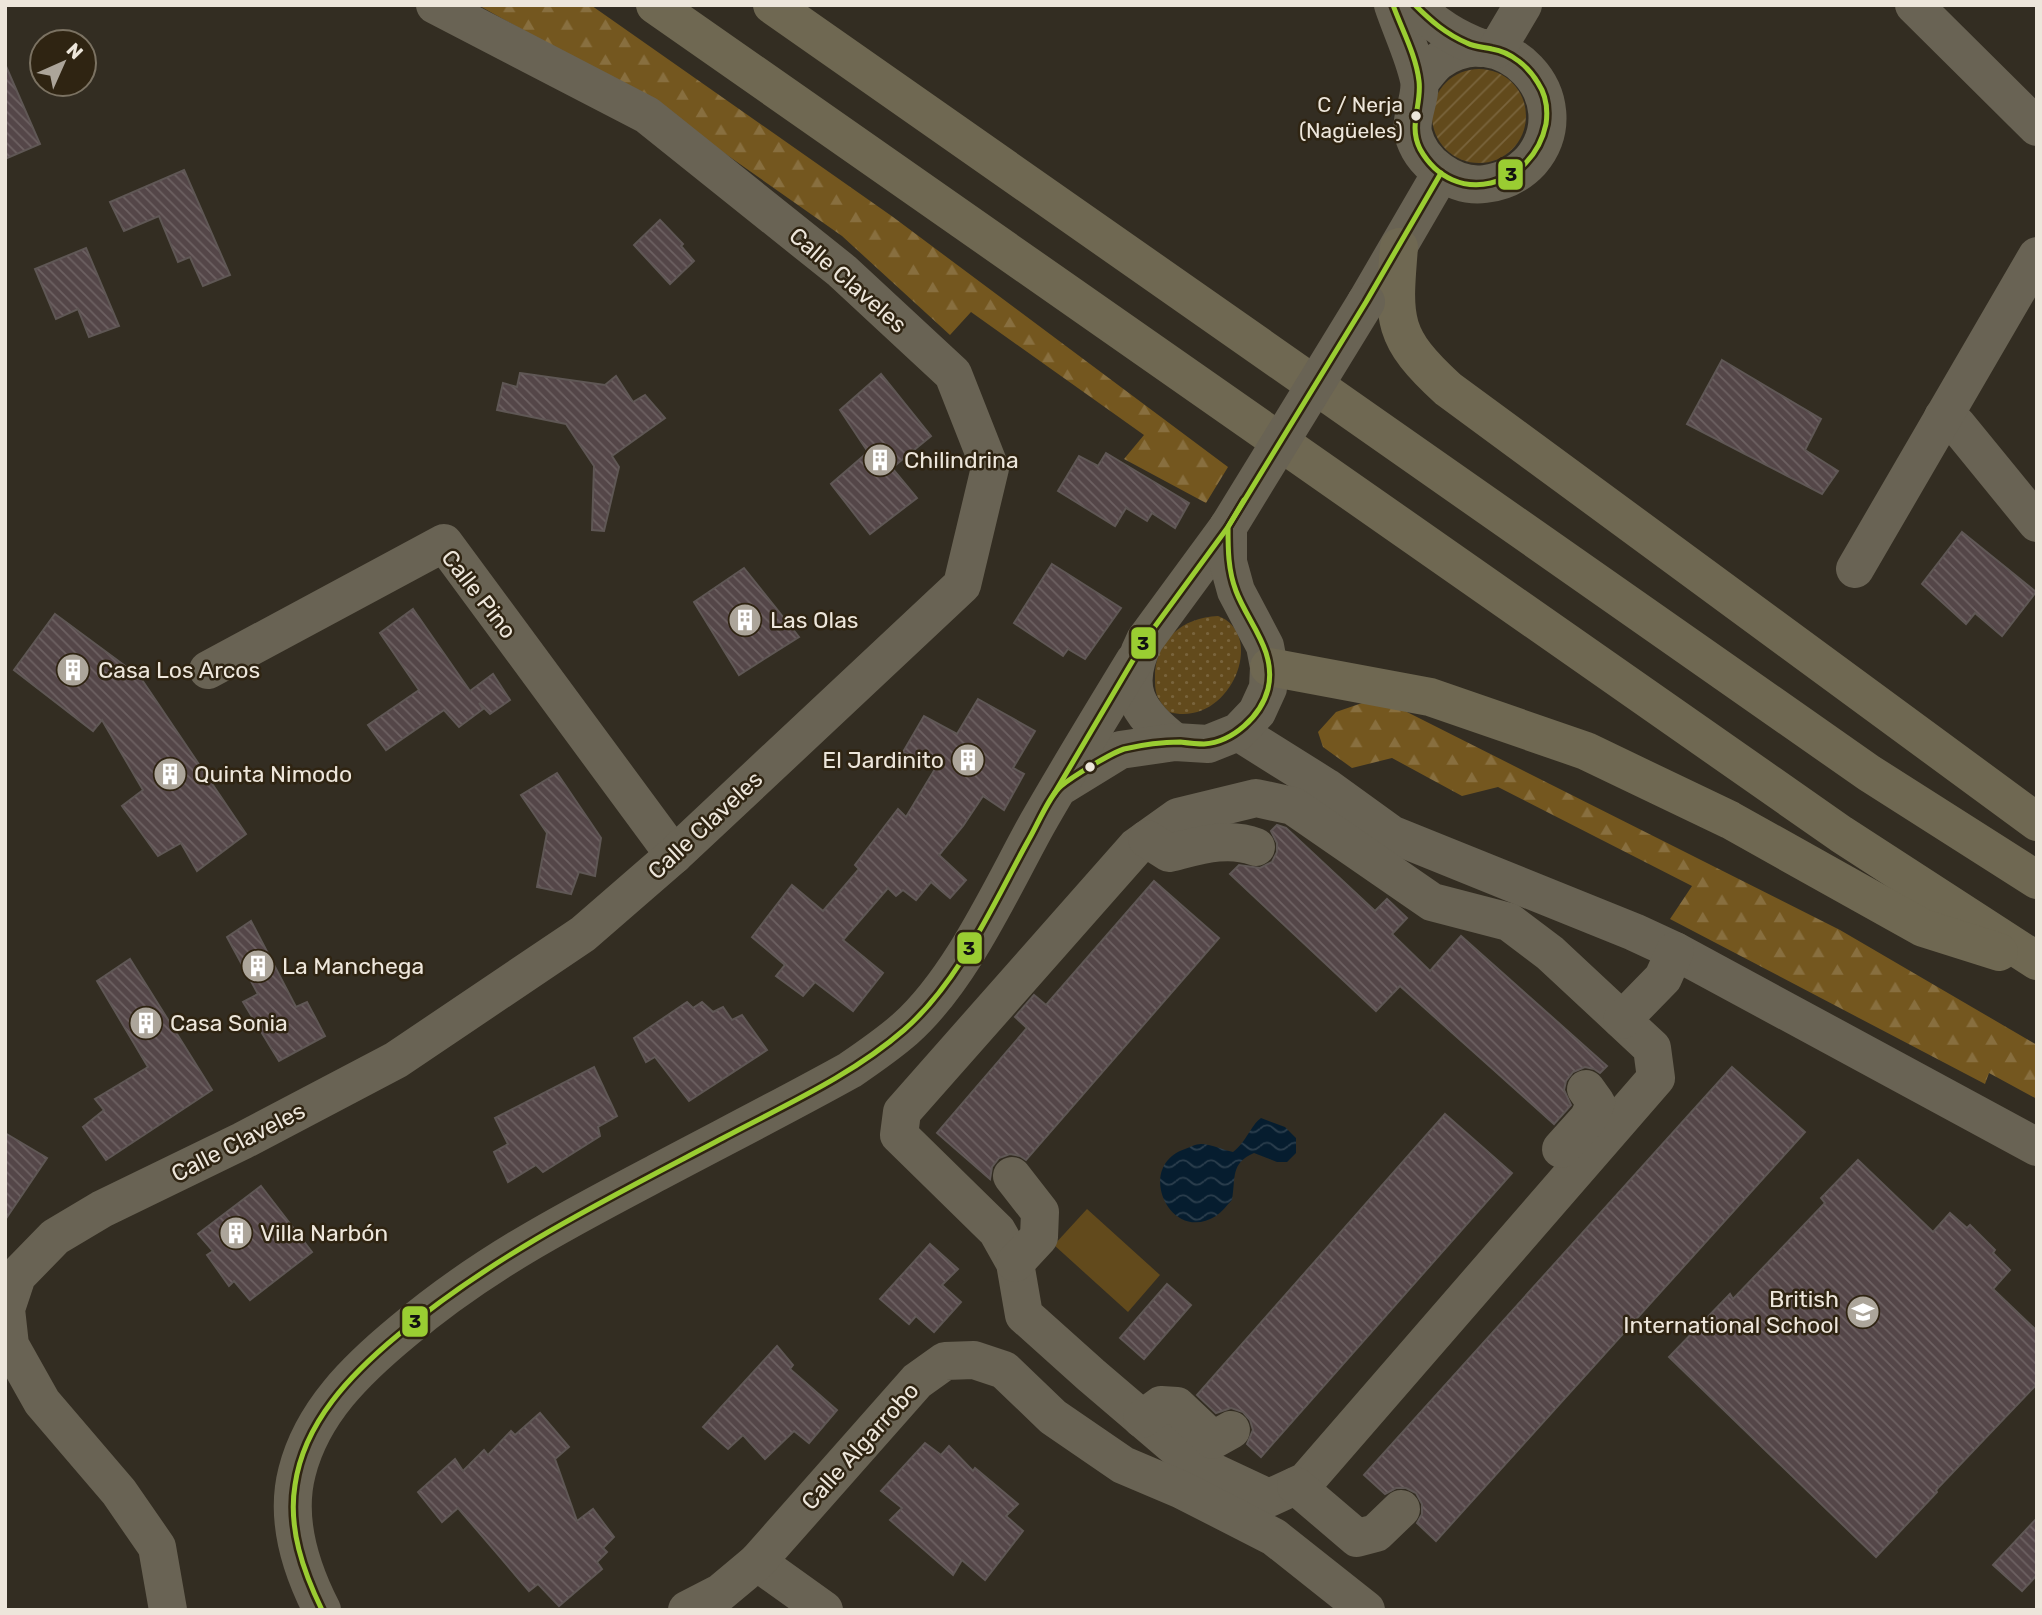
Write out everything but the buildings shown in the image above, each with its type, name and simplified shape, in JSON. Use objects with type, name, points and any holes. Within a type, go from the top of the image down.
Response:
[{"type":"highway","points":[[654,5],[1841,834],[2037,962]]},
{"type":"highway","points":[[772,5],[1858,765],[2037,880]]},
{"type":"highway","points":[[1399,247],[1394,300],[1398,324],[1409,348],[1421,364],[1439,380],[2037,822]]},
{"type":"highway","points":[[1269,667],[1430,697],[1586,751],[1730,820],[1923,928],[2037,962]]},
{"type":"street","name":"Calle Claveles","points":[[168,1610],[157,1548],[119,1492],[42,1402],[10,1345],[6,1309],[17,1276],[55,1237],[102,1209],[242,1141],[396,1060],[583,934],[674,855],[962,585],[990,468],[953,374],[842,271],[647,115],[435,5]]},
{"type":"street","points":[[1393,5],[1420,82],[1413,131],[1423,155],[1441,173],[1461,182],[1483,185],[1504,180],[1524,169],[1538,152],[1547,130],[1547,106],[1540,84],[1525,65],[1454,37],[1434,24],[1415,5]]},
{"type":"street","points":[[1420,82],[1436,63],[1457,51],[1489,49],[1523,5]]},
{"type":"street","points":[[1914,5],[2037,127]]},
{"type":"street","points":[[322,1610],[300,1558],[293,1494],[297,1471],[307,1444],[320,1417],[338,1392],[376,1353],[472,1277],[567,1220],[850,1070],[906,1028],[926,1008],[955,971],[1145,640],[1227,527],[1366,302],[1441,173]]},
{"type":"street","points":[[1855,569],[2037,256]]},
{"type":"street","points":[[1943,416],[1957,425],[2037,523]]},
{"type":"street","points":[[1058,788],[1120,750],[1175,742],[1208,744],[1238,732],[1257,712],[1268,688],[1269,667],[1265,646],[1236,591],[1227,562],[1227,527]]},
{"type":"street","name":"Calle Pino","points":[[208,670],[444,543],[674,855]]},
{"type":"street","points":[[1158,625],[1179,609],[1199,602],[1226,605],[1239,612],[1253,626]]},
{"type":"street","points":[[1135,660],[1133,678],[1138,703],[1154,725],[1175,742]]},
{"type":"street","points":[[1238,732],[1326,787],[1391,834],[1675,951],[2037,1147]]},
{"type":"street","points":[[1256,798],[1293,806],[1432,902],[1509,922],[1550,953],[1652,1048],[1656,1078],[1306,1481],[1269,1498],[1194,1463],[1024,1315],[1015,1263],[997,1231],[899,1135],[902,1112],[1136,847],[1147,839],[1178,817],[1256,798]]},
{"type":"street","points":[[1147,839],[1170,853],[1212,842],[1242,841],[1256,847]]},
{"type":"street","points":[[1622,1020],[1663,978],[1675,951]]},
{"type":"street","points":[[1566,1181],[1556,1170],[1555,1156],[1588,1119],[1596,1102],[1586,1089]]},
{"type":"street","points":[[1012,1176],[1040,1212],[1039,1237],[1015,1263]]},
{"type":"street","name":"Calle Algarrobo","points":[[687,1610],[720,1593],[757,1562],[917,1381],[945,1362],[974,1360],[1004,1370],[1053,1417],[1123,1465],[1182,1489],[1274,1537],[1366,1610]]},
{"type":"street","points":[[1053,1417],[1091,1375]]},
{"type":"street","points":[[1142,1419],[1161,1405],[1177,1406],[1213,1440],[1231,1430]]},
{"type":"street","points":[[1296,1486],[1357,1538],[1377,1533],[1401,1509]]},
{"type":"street","points":[[757,1562],[824,1610]]},
{"type":"shaded area","points":[[1479,69],[1497,72],[1512,83],[1523,98],[1526,116],[1523,134],[1512,149],[1497,160],[1479,163],[1461,160],[1446,149],[1435,134],[1432,116],[1435,98],[1446,83],[1461,72]]},
{"type":"shaded area","points":[[1218,616],[1233,626],[1240,641],[1241,659],[1235,677],[1224,694],[1209,707],[1191,713],[1169,712],[1157,694],[1155,678],[1156,665],[1165,642],[1182,626],[1205,617]]},
{"type":"shaded area","points":[[1087,1209],[1160,1275],[1128,1312],[1054,1245]]},
{"type":"green space","points":[[478,5],[591,5],[893,217],[1228,467],[1206,503],[1124,459],[1144,435],[971,312],[950,335],[842,236],[653,103]]},
{"type":"green space","points":[[1365,702],[1405,711],[1840,930],[2037,1045],[2037,1099],[1989,1073],[1985,1084],[1670,919],[1692,886],[1498,787],[1462,796],[1392,758],[1352,768],[1323,747],[1318,732],[1336,712]]},
{"type":"water","points":[[1261,1118],[1285,1127],[1296,1138],[1296,1153],[1287,1162],[1277,1162],[1254,1153],[1246,1157],[1236,1172],[1232,1200],[1216,1216],[1199,1222],[1185,1220],[1173,1212],[1164,1200],[1160,1185],[1162,1171],[1170,1158],[1199,1144],[1233,1152]]},
{"type":"transit line","name":"3","points":[[1393,5],[1412,52],[1419,81],[1415,132],[1420,149],[1435,168],[1452,180],[1471,185],[1491,183],[1509,176],[1526,163],[1538,146],[1547,113],[1541,88],[1530,71],[1513,57],[1459,39],[1439,27],[1415,5]]},
{"type":"transit line","name":"3","points":[[322,1610],[309,1580],[295,1533],[295,1485],[308,1440],[319,1420],[363,1366],[436,1305],[514,1252],[840,1076],[904,1030],[942,989],[974,942],[1048,804],[1066,782],[1124,749],[1166,743],[1215,742],[1235,733],[1252,718],[1264,699],[1270,675],[1265,650],[1233,583],[1228,527],[1366,302],[1441,173]]},
{"type":"transit line","name":"3","points":[[1054,794],[1145,640],[1228,527],[1244,500]]},
{"type":"place","name":"C / Nerja (Nagüeles)","points":[[1416,116]]},
{"type":"place","name":"Chilindrina","points":[[880,460]]},
{"type":"place","name":"Las Olas","points":[[745,620]]},
{"type":"place","name":"Casa Los Arcos","points":[[73,670]]},
{"type":"place","name":"El Jardinito","points":[[968,760]]},
{"type":"place","name":"Quinta Nimodo","points":[[170,774]]},
{"type":"place","name":"La Manchega","points":[[258,966]]},
{"type":"place","name":"Casa Sonia","points":[[146,1023]]},
{"type":"place","name":"Villa Narbón","points":[[236,1233]]},
{"type":"place","name":"British International School","points":[[1863,1312]]}]
